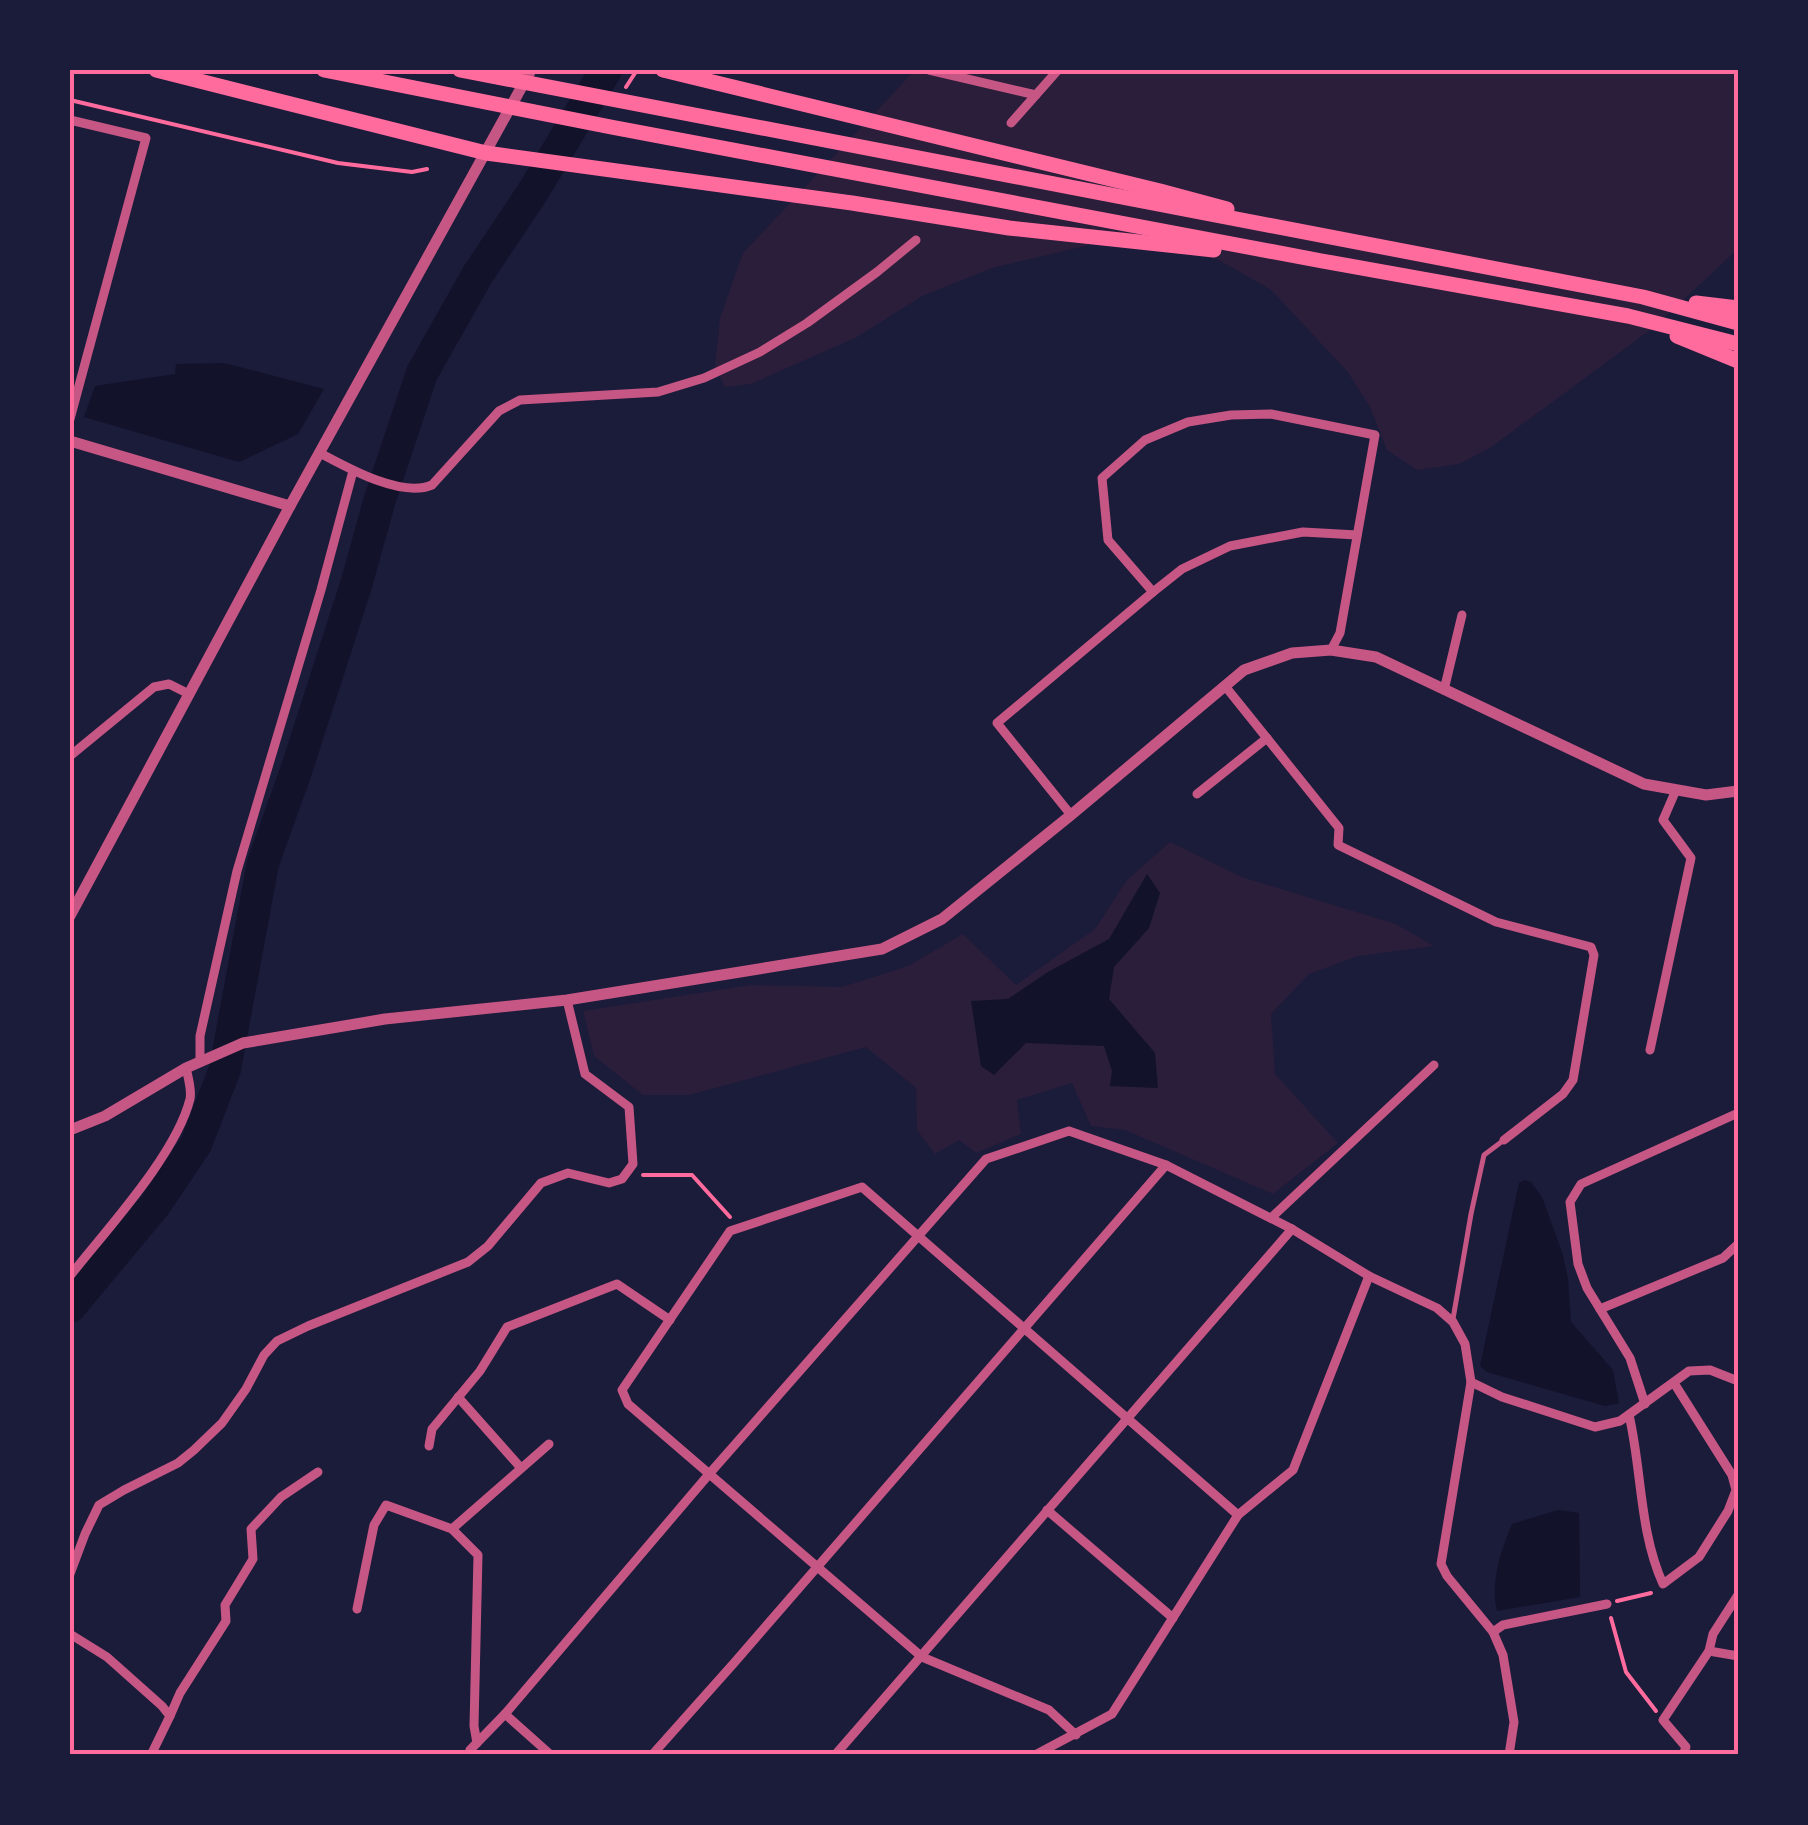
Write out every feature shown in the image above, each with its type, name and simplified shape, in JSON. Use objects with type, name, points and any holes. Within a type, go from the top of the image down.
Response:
[{"type":"highway","points":[[156,70],[486,153],[852,202],[1008,228],[1322,261]]},
{"type":"highway","points":[[324,70],[1628,316],[1738,344]]},
{"type":"highway","points":[[460,70],[1336,240],[1643,297],[1738,308]]},
{"type":"highway","points":[[663,70],[1160,191],[1336,240]]},
{"type":"highway","points":[[1643,297],[1738,323]]},
{"type":"highway","points":[[1628,316],[1738,362]]},
{"type":"street","points":[[70,916],[531,70]]},
{"type":"street","points":[[928,70],[1036,95]]},
{"type":"street","points":[[1012,122],[1058,70]]},
{"type":"street","points":[[70,120],[146,138],[70,419]]},
{"type":"street","points":[[320,453],[366,478],[420,490],[432,485],[499,411],[520,400],[658,392],[704,378],[807,324],[916,240]]},
{"type":"street","points":[[70,366],[83,370]]},
{"type":"street","points":[[1153,592],[1108,540],[1102,478],[1145,440],[1188,422],[1270,414],[1375,435],[1340,632],[1331,650]]},
{"type":"street","points":[[70,441],[290,506]]},
{"type":"street","points":[[202,1060],[200,1036],[236,872],[353,471]]},
{"type":"street","points":[[1071,815],[997,723],[1182,569],[1230,546],[1303,532],[1357,535]]},
{"type":"street","points":[[1444,690],[1462,615]]},
{"type":"street","points":[[70,1130],[104,1116],[186,1068],[243,1043],[385,1018],[567,1000],[882,949],[942,918],[1244,670],[1292,653],[1331,650],[1376,657],[1644,784],[1706,795],[1738,791]]},
{"type":"street","points":[[70,756],[154,686],[169,684],[190,694]]},
{"type":"street","points":[[1225,686],[1339,828],[1338,845],[1496,922],[1590,947],[1594,955],[1572,1080],[1562,1094],[1504,1140]]},
{"type":"street","points":[[1196,794],[1267,738]]},
{"type":"street","points":[[1650,1050],[1691,858],[1663,820],[1676,790]]},
{"type":"street","points":[[70,1574],[99,1505],[178,1463],[194,1450],[222,1423],[277,1341],[468,1262],[488,1246],[541,1183],[568,1174],[609,1183],[622,1179],[634,1164],[629,1107],[585,1074],[567,1000]]},
{"type":"street","points":[[1271,1218],[1434,1064]]},
{"type":"street","points":[[70,1276],[172,1141],[191,1096],[186,1068]]},
{"type":"street","points":[[1644,1404],[1630,1358],[1578,1264],[1570,1202],[1581,1184],[1738,1114]]},
{"type":"street","points":[[469,1755],[986,1158],[1068,1131],[1166,1165],[1292,1229],[1369,1276],[1438,1308],[1452,1322],[1465,1344],[1472,1382],[1440,1564],[1493,1632],[1503,1655],[1514,1722],[1509,1755]]},
{"type":"street","points":[[652,1755],[1166,1165]]},
{"type":"street","points":[[1076,1735],[1049,1710],[922,1657],[628,1404],[622,1390],[730,1231],[862,1188],[1238,1515]]},
{"type":"street","points":[[834,1755],[1292,1229]]},
{"type":"street","points":[[1600,1309],[1722,1258],[1738,1244]]},
{"type":"street","points":[[1035,1755],[1112,1714],[1238,1515],[1293,1470],[1369,1276]]},
{"type":"street","points":[[429,1446],[432,1429],[480,1371],[507,1326],[616,1284],[670,1320]]},
{"type":"street","points":[[1472,1382],[1502,1397],[1596,1426],[1620,1421],[1690,1372],[1710,1370],[1738,1381]]},
{"type":"street","points":[[1628,1415],[1642,1506],[1662,1584],[1699,1558],[1728,1511],[1736,1490],[1732,1475],[1674,1383]]},
{"type":"street","points":[[458,1397],[521,1468]]},
{"type":"street","points":[[452,1529],[549,1444]]},
{"type":"street","points":[[152,1755],[180,1693],[226,1620],[225,1605],[253,1559],[251,1530],[281,1496],[318,1472]]},
{"type":"street","points":[[357,1609],[374,1525],[386,1505],[452,1529],[478,1554],[474,1726],[477,1744]]},
{"type":"street","points":[[1048,1510],[1173,1618]]},
{"type":"street","points":[[1683,1755],[1686,1747],[1663,1720],[1710,1651],[1713,1634],[1738,1595]]},
{"type":"street","points":[[1493,1632],[1503,1626],[1607,1604]]},
{"type":"street","points":[[70,1634],[107,1657],[170,1716]]},
{"type":"street","points":[[1710,1651],[1738,1656]]},
{"type":"street","points":[[505,1714],[551,1755]]},
{"type":"street","points":[[1055,1744],[1063,1755]]},
{"type":"lane","points":[[1452,1322],[1484,1155],[1504,1140]]},
{"type":"path","points":[[70,100],[338,163],[412,172],[426,169]]},
{"type":"path","points":[[626,1174],[692,1175],[740,1228]]},
{"type":"path","points":[[1662,1584],[1655,1592],[1607,1604],[1626,1672],[1663,1720]]},
{"type":"shaded area","points":[[915,70],[1738,70],[1738,249],[1653,328],[1490,448],[1459,464],[1417,470],[1387,450],[1370,407],[1347,371],[1271,290],[1219,260],[1178,252],[1098,243],[992,268],[922,296],[857,337],[751,384],[725,387],[715,366],[720,318],[743,253]]},
{"type":"shaded area","points":[[224,363],[324,389],[298,434],[239,462],[84,417],[95,386],[175,374],[176,364]]},
{"type":"shaded area","points":[[1170,842],[1242,877],[1396,924],[1434,946],[1358,956],[1309,974],[1271,1014],[1275,1074],[1338,1143],[1273,1194],[1125,1130],[1091,1126],[1072,1083],[1017,1100],[1021,1134],[976,1153],[959,1140],[935,1154],[917,1130],[916,1088],[866,1047],[689,1095],[643,1095],[594,1056],[583,1011],[751,985],[842,987],[908,966],[963,934],[1016,985],[1095,929],[1127,880]]},
{"type":"shaded area","points":[[1147,874],[1160,893],[1149,928],[1114,967],[1109,999],[1155,1053],[1158,1088],[1110,1086],[1112,1071],[1104,1046],[1026,1043],[994,1075],[981,1066],[971,1001],[1008,999],[1109,939]]},
{"type":"shaded area","points":[[1525,1180],[1542,1197],[1562,1252],[1571,1322],[1613,1370],[1619,1403],[1605,1406],[1487,1372],[1480,1366],[1519,1183]]},
{"type":"shaded area","points":[[1558,1510],[1579,1513],[1580,1597],[1497,1611],[1496,1577],[1512,1524]]},
{"type":"waterway","points":[[70,1307],[155,1205],[196,1144],[225,1069],[263,863],[422,373],[478,274],[606,70]]}]
